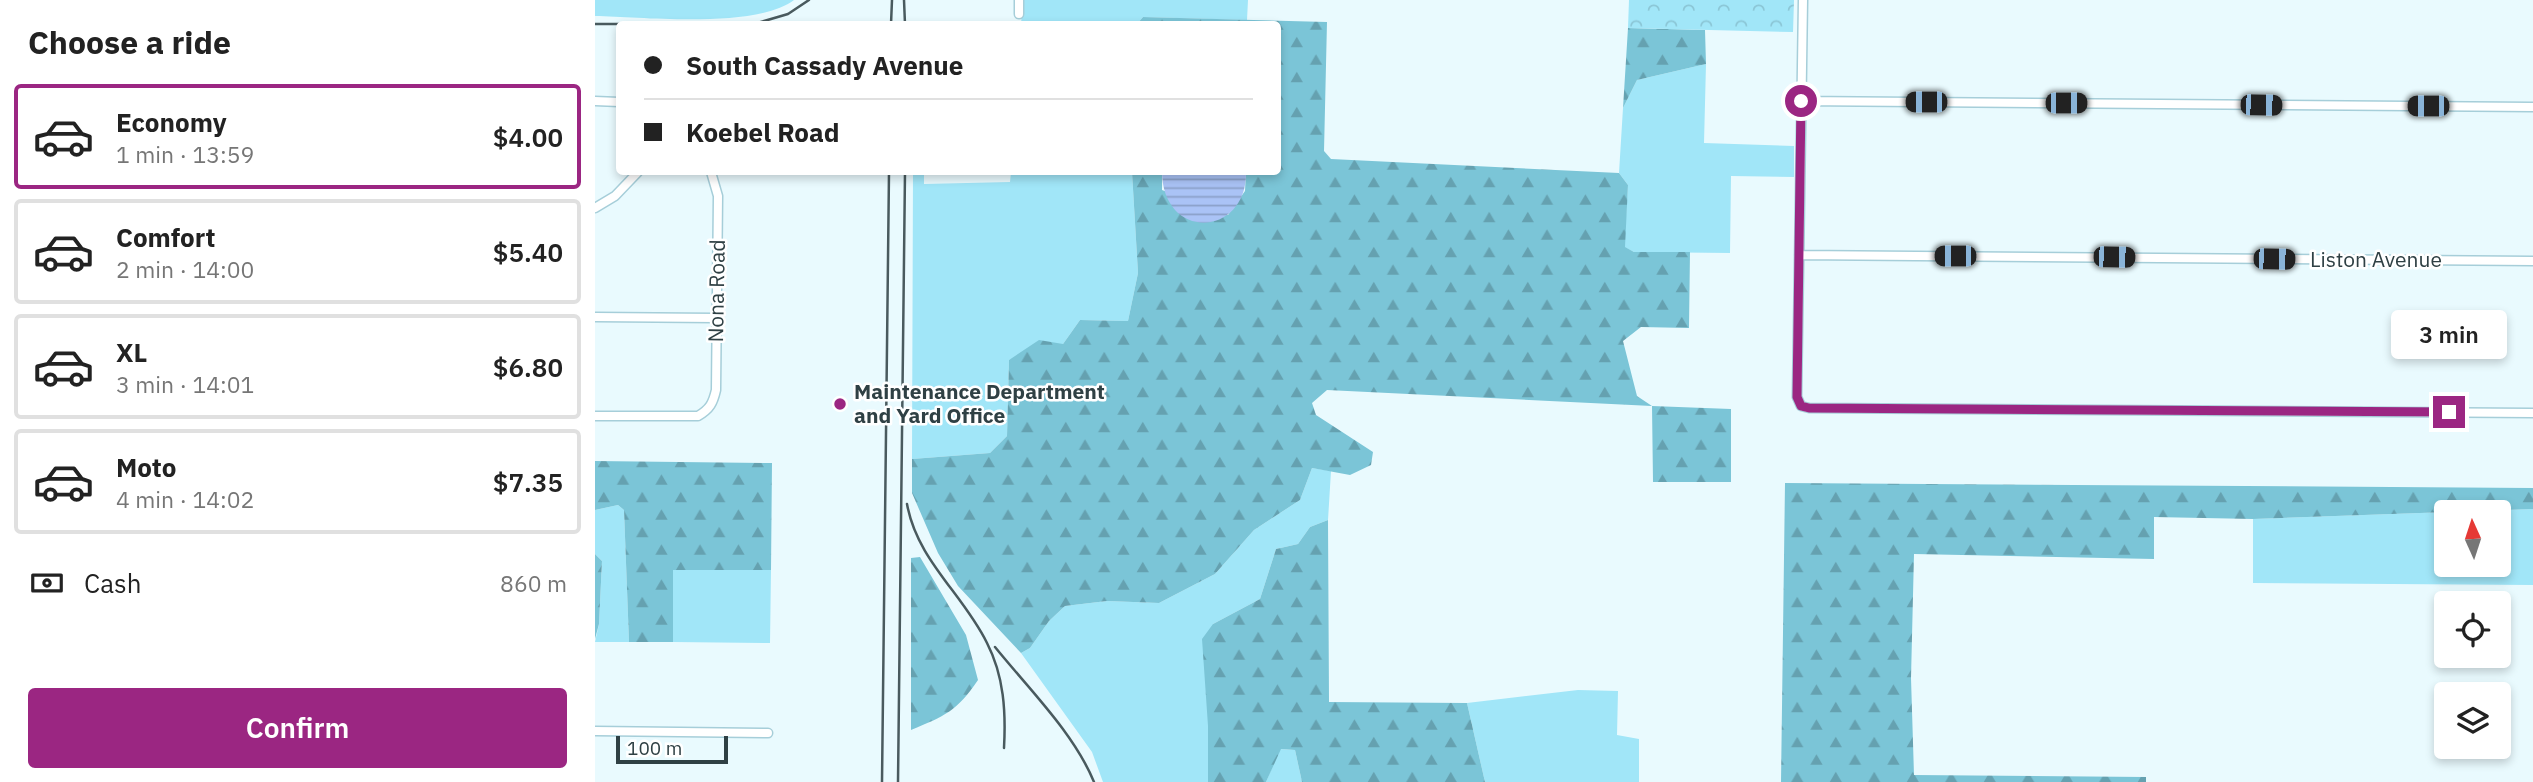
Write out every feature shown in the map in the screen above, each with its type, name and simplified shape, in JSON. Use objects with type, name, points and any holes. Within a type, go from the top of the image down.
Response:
[{"type":"street","points":[[1019,15],[1020,0]]},
{"type":"street","points":[[1803,0],[1797,397],[1801,406],[2533,413]]},
{"type":"street","points":[[595,101],[616,102]]},
{"type":"street","points":[[1801,101],[2533,107]]},
{"type":"street","points":[[595,208],[615,196],[635,175]]},
{"type":"street","name":"Nona Road","points":[[595,416],[698,416],[708,411],[713,401],[716,390],[718,196],[712,175]]},
{"type":"street","name":"Liston Avenue","points":[[1799,255],[2533,261]]},
{"type":"street","points":[[595,317],[716,318]]},
{"type":"street","points":[[595,731],[768,733]]},
{"type":"green space","points":[[595,0],[794,0],[776,9],[753,15],[670,19],[595,16]]},
{"type":"green space","points":[[1023,0],[1248,0],[1247,20],[1143,17],[1140,21],[1021,21]]},
{"type":"green space","points":[[1629,0],[1794,0],[1793,32],[1628,28]]},
{"type":"green space","points":[[1143,17],[1327,22],[1324,151],[1331,159],[1619,173],[1628,185],[1625,247],[1634,252],[1690,252],[1689,328],[1641,327],[1623,341],[1637,396],[1652,406],[1327,390],[1312,403],[1316,415],[1373,452],[1371,465],[1350,475],[1312,468],[1300,500],[1254,530],[1215,574],[1159,603],[1107,601],[1065,606],[1049,621],[1030,648],[1021,653],[958,586],[938,553],[912,493],[912,459],[990,453],[1007,436],[1009,360],[1039,340],[1063,344],[1080,320],[1128,321],[1138,273],[1132,175],[1162,175],[1162,190],[1228,215],[1245,191],[1246,175],[1281,175],[1281,21],[1140,21]]},
{"type":"green space","points":[[1628,28],[1705,30],[1706,64],[1637,80],[1623,108]]},
{"type":"green space","points":[[1706,64],[1704,143],[1794,146],[1794,177],[1731,176],[1730,253],[1634,252],[1624,247],[1628,185],[1619,173],[1623,108],[1637,80]]},
{"type":"green space","points":[[913,175],[924,175],[924,184],[1010,182],[1011,175],[1132,175],[1138,273],[1128,321],[1080,320],[1063,344],[1009,360],[1007,436],[990,453],[912,459]]},
{"type":"green space","points":[[1652,406],[1731,409],[1731,482],[1653,482]]},
{"type":"green space","points":[[595,461],[772,463],[771,570],[673,570],[673,642],[629,642],[624,510],[618,505],[595,510]]},
{"type":"green space","points":[[1312,468],[1331,471],[1328,520],[1310,527],[1298,544],[1276,549],[1260,599],[1213,624],[1208,782],[1103,782],[1092,752],[1021,653],[1030,648],[1049,621],[1065,606],[1107,601],[1159,603],[1215,574],[1254,530],[1300,500]]},
{"type":"green space","points":[[1785,483],[2533,488],[2533,509],[2511,510],[2511,500],[2434,500],[2434,513],[2253,519],[2154,517],[2154,559],[1914,554],[1911,678],[1914,775],[2146,777],[2146,782],[1781,782]]},
{"type":"green space","points":[[618,505],[624,510],[629,642],[595,642],[599,624],[602,561],[595,554],[595,510]]},
{"type":"green space","points":[[2533,509],[2533,585],[2253,583],[2253,519],[2434,513],[2434,578],[2511,578],[2511,510]]},
{"type":"green space","points":[[1328,520],[1329,702],[1467,703],[1485,782],[1302,782],[1295,750],[1281,749],[1266,782],[1208,782],[1208,726],[1202,639],[1213,624],[1260,599],[1276,549],[1298,544],[1310,527]]},
{"type":"green space","points":[[595,554],[602,561],[599,624],[595,639]]},
{"type":"green space","points":[[920,557],[966,635],[978,680],[957,706],[933,721],[911,730],[911,558]]},
{"type":"green space","points":[[673,570],[771,570],[770,643],[673,642]]},
{"type":"green space","points":[[1578,690],[1618,691],[1617,735],[1639,739],[1639,782],[1485,782],[1467,703]]},
{"type":"green space","points":[[1280,749],[1295,750],[1302,782],[1266,782]]},
{"type":"shaded area","points":[[1163,175],[1246,175],[1243,194],[1233,209],[1220,219],[1205,223],[1189,220],[1176,211],[1166,195]]},
{"type":"railway","points":[[764,21],[788,14],[809,0]]},
{"type":"railway","points":[[891,21],[892,0]]},
{"type":"railway","points":[[904,0],[905,21]]},
{"type":"railway","points":[[595,24],[616,24]]},
{"type":"railway","points":[[882,782],[889,175]]},
{"type":"railway","points":[[898,782],[905,175]]},
{"type":"railway","points":[[907,504],[912,524],[930,560],[977,625],[993,656],[1003,694],[1004,748]]},
{"type":"railway","points":[[995,647],[1063,729],[1094,782]]},
{"type":"place","name":"Maintenance Department and Yard Office","points":[[840,404]]},
{"type":"route","points":[[1801,101],[1797,397],[1801,406],[2449,412]]}]
